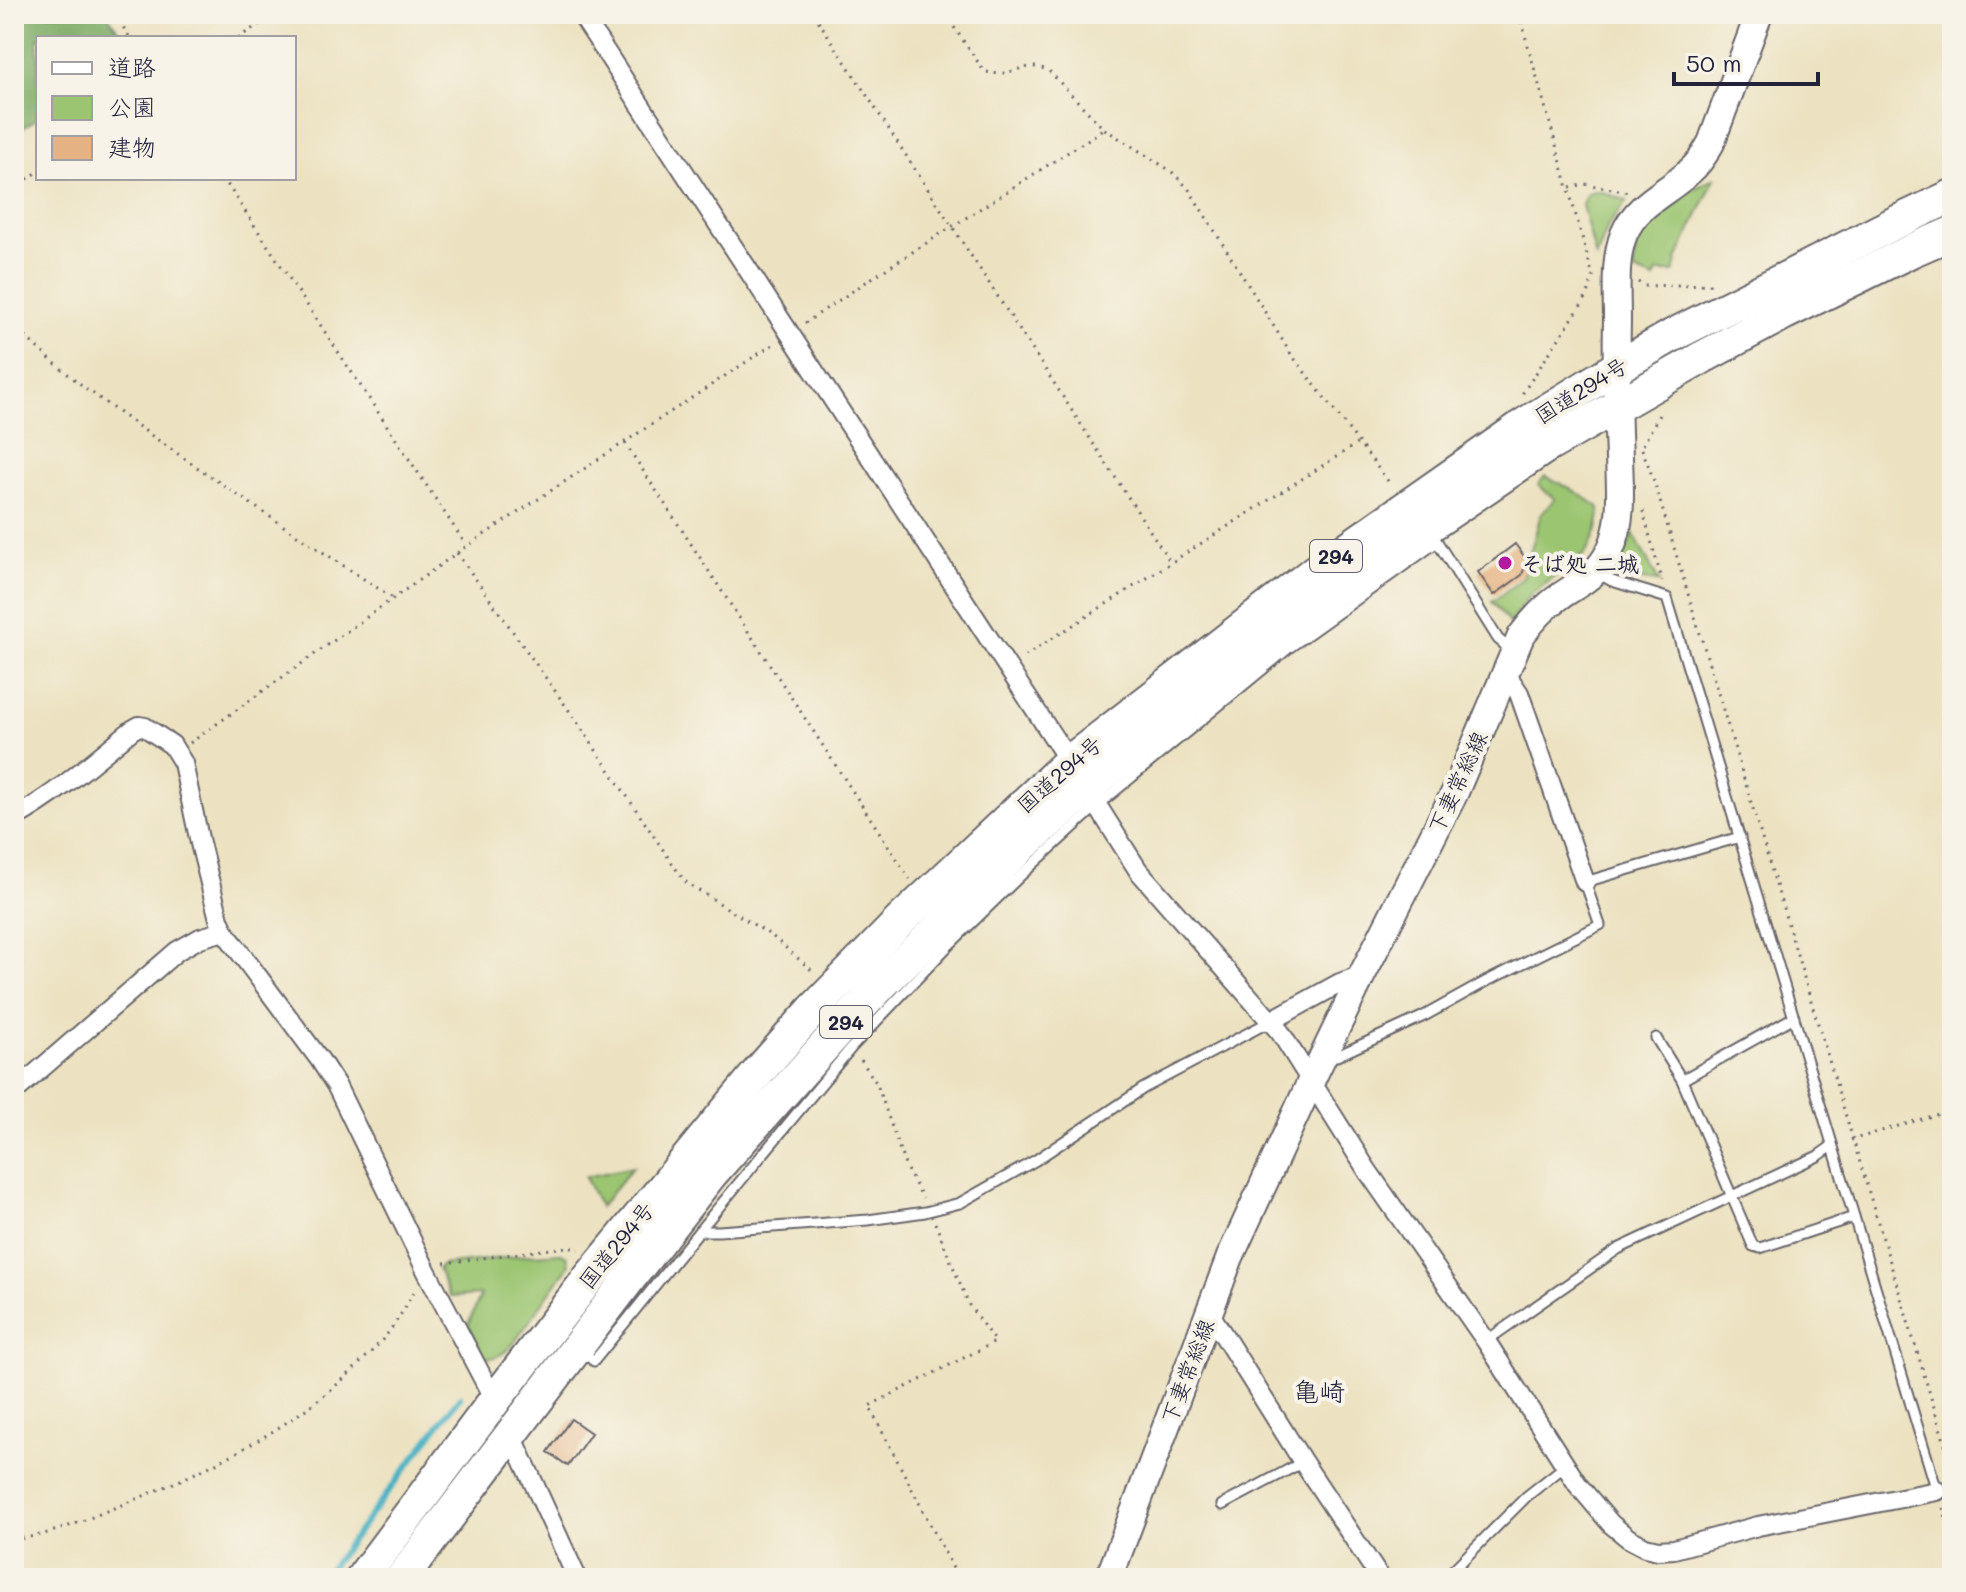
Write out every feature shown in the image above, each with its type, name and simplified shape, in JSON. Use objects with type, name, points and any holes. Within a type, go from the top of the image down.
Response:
[{"type":"highway","name":"国道294号","points":[[402,1578],[711,1174],[837,1032],[929,936],[1085,785],[1318,569],[1525,424],[1616,368],[1770,285],[1952,196]]},
{"type":"highway","name":"国道294号","points":[[362,1578],[589,1278],[689,1154],[813,1010],[902,919],[1085,785],[1335,590],[1432,535],[1544,448],[1785,313],[1952,233]]},
{"type":"main road","name":"下妻常総線","points":[[1109,1578],[1230,1257],[1362,975],[1455,792],[1521,636],[1534,618],[1559,597],[1583,584],[1604,561],[1617,529],[1620,483],[1616,368],[1620,249],[1629,224],[1642,208],[1677,183],[1702,159],[1711,143],[1759,14]]},
{"type":"street","points":[[581,14],[1138,870],[1280,1032],[1367,1170],[1486,1341],[1565,1466],[1611,1524],[1645,1547],[1674,1549],[1758,1526],[1937,1491]]},
{"type":"street","points":[[1509,662],[1585,882]]},
{"type":"street","points":[[14,818],[33,807],[139,726],[154,732],[177,752],[183,763],[200,843],[224,931],[336,1085],[426,1269],[512,1434],[577,1578]]},
{"type":"street","points":[[14,1092],[177,951],[200,938],[224,931]]},
{"type":"street","points":[[1269,1022],[1340,983],[1362,975]]},
{"type":"street","points":[[1209,1312],[1380,1578]]},
{"type":"lane","points":[[1432,535],[1498,639],[1509,662]]},
{"type":"lane","points":[[1595,572],[1612,581],[1667,598],[1937,1491]]},
{"type":"lane","points":[[577,1347],[594,1361],[851,1048],[1018,878],[1085,785]]},
{"type":"lane","points":[[1323,1056],[1337,1056],[1424,1016],[1600,925],[1585,882],[1740,837]]},
{"type":"lane","points":[[1682,1080],[1794,1017]]},
{"type":"lane","points":[[699,1231],[868,1220],[930,1211],[960,1203],[1036,1160],[1144,1088],[1269,1022]]},
{"type":"lane","points":[[1656,1038],[1682,1080],[1753,1246],[1760,1248],[1854,1217]]},
{"type":"lane","points":[[1486,1341],[1618,1249],[1818,1156],[1832,1146]]},
{"type":"lane","points":[[1222,1505],[1303,1462]]},
{"type":"lane","points":[[1445,1578],[1527,1496],[1565,1466]]},
{"type":"path","points":[[115,14],[129,36]]},
{"type":"path","points":[[241,36],[275,14]]},
{"type":"path","points":[[814,14],[1171,563]]},
{"type":"path","points":[[945,14],[984,71],[1003,74],[1029,66],[1049,71],[1103,128],[1171,171],[1188,188],[1291,354],[1393,488]]},
{"type":"path","points":[[1518,400],[1588,295],[1593,276],[1519,14]]},
{"type":"path","points":[[177,752],[466,546],[1103,128]]},
{"type":"path","points":[[14,188],[36,173]]},
{"type":"path","points":[[224,180],[466,546]]},
{"type":"path","points":[[1568,188],[1596,185],[1651,200]]},
{"type":"path","points":[[1644,286],[1719,284]]},
{"type":"path","points":[[14,325],[88,391],[393,598]]},
{"type":"path","points":[[624,442],[912,882]]},
{"type":"path","points":[[1008,667],[1358,443]]},
{"type":"path","points":[[1640,458],[1641,448],[1653,478],[1952,1467]]},
{"type":"path","points":[[1639,500],[1667,598]]},
{"type":"path","points":[[457,553],[687,883],[772,936],[818,975]]},
{"type":"path","points":[[851,1048],[877,1084],[906,1168],[930,1211],[969,1305],[995,1342],[869,1406],[958,1578]]},
{"type":"path","points":[[1832,1146],[1952,1110]]},
{"type":"path","points":[[14,1539],[56,1531],[173,1484],[230,1457],[288,1423],[322,1398],[365,1359],[388,1333],[426,1269],[566,1247],[586,1250]]},
{"type":"path","points":[[1937,1491],[1952,1539]]},
{"type":"green space","points":[[14,14],[107,14],[122,36],[36,36],[36,119],[14,134]]},
{"type":"green space","points":[[1715,178],[1674,272],[1657,272],[1654,279],[1634,271],[1639,235],[1647,222],[1669,202]]},
{"type":"green space","points":[[1594,191],[1627,201],[1609,224],[1596,258],[1582,205],[1586,196]]},
{"type":"green space","points":[[1545,476],[1599,507],[1598,525],[1585,554],[1528,597],[1510,624],[1492,602],[1523,578],[1541,514],[1555,499],[1538,485]]},
{"type":"green space","points":[[1633,533],[1659,582],[1618,577],[1615,570]]},
{"type":"green space","points":[[633,1167],[600,1207],[585,1177]]},
{"type":"green space","points":[[561,1253],[567,1256],[569,1265],[514,1343],[501,1354],[484,1357],[468,1324],[481,1295],[450,1297],[438,1269],[442,1265]]},
{"type":"building","points":[[1515,544],[1527,560],[1522,575],[1494,595],[1478,572]]},
{"type":"building","points":[[571,1419],[591,1433],[568,1466],[548,1452]]},
{"type":"waterway","points":[[323,1578],[460,1397]]},
{"type":"place","name":"そば処 二城","points":[[1505,563]]},
{"type":"district","name":"亀崎","points":[[1319,1391]]}]
